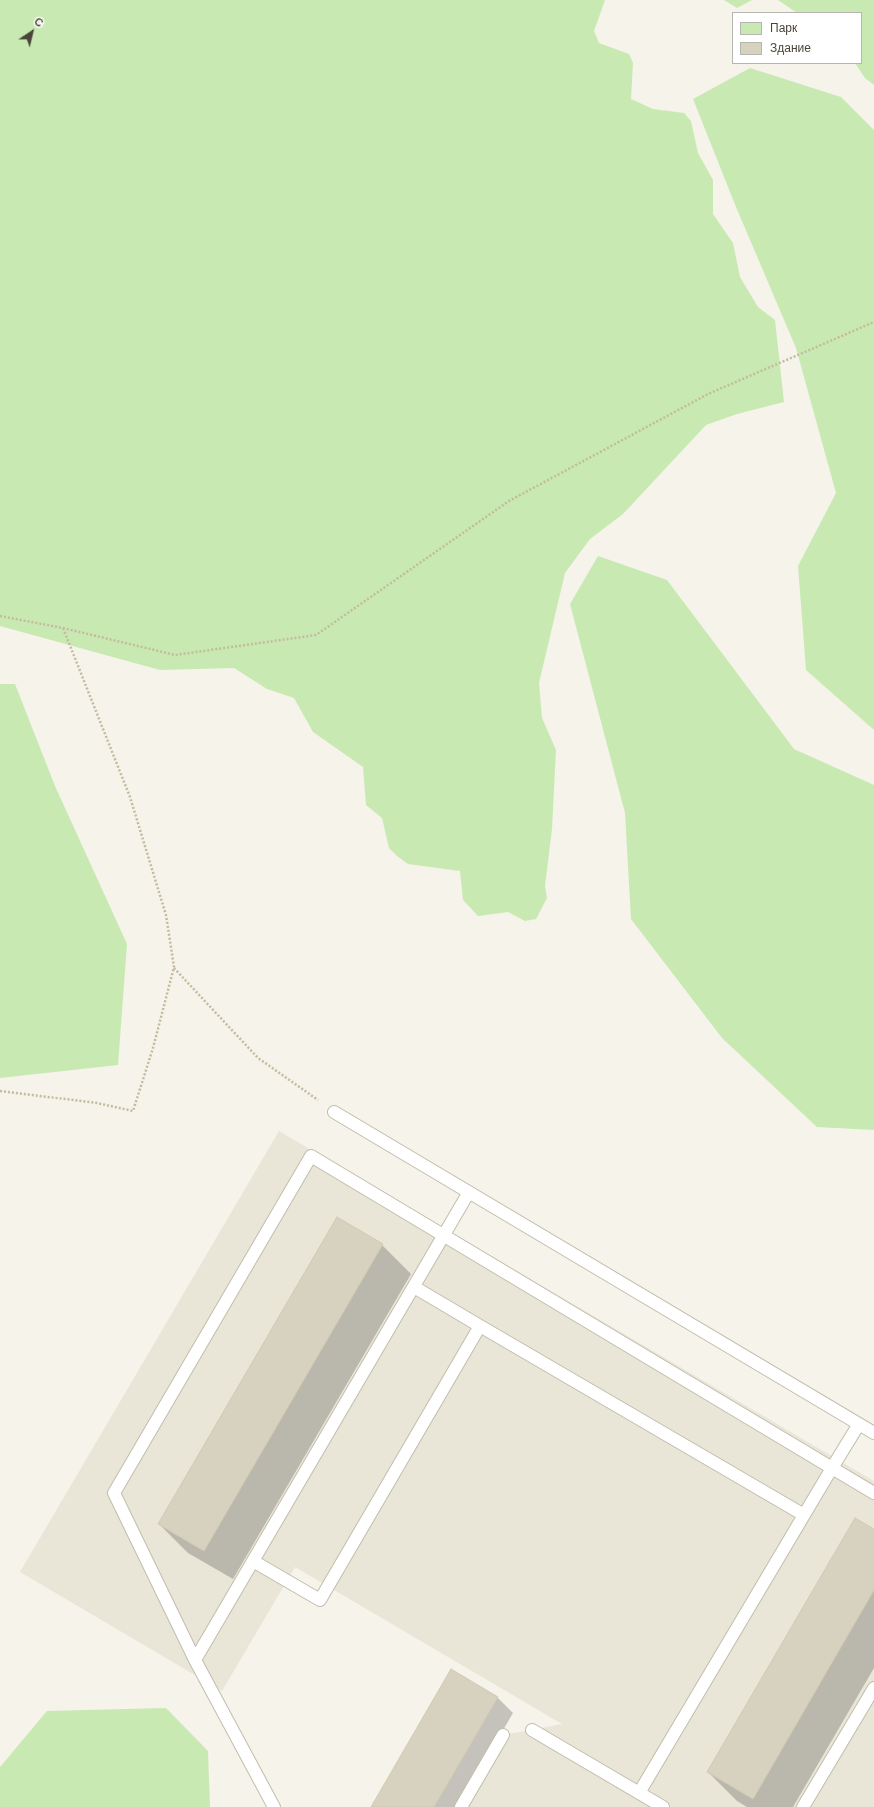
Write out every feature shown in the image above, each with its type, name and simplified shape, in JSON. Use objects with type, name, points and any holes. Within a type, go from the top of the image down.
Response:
[{"type":"lane","points":[[334,1112],[874,1433]]},
{"type":"lane","points":[[274,1807],[196,1660],[114,1493],[311,1156],[444,1234],[874,1493]]},
{"type":"lane","points":[[196,1660],[469,1192]]},
{"type":"lane","points":[[414,1287],[804,1515]]},
{"type":"lane","points":[[253,1561],[320,1600],[480,1326]]},
{"type":"lane","points":[[639,1793],[859,1424]]},
{"type":"lane","points":[[803,1807],[873,1693]]},
{"type":"lane","points":[[532,1730],[663,1807]]},
{"type":"lane","points":[[461,1807],[503,1735]]},
{"type":"path","points":[[0,616],[63,628],[176,655],[316,635],[509,500],[708,394],[874,322]]},
{"type":"path","points":[[0,1091],[97,1103],[133,1111],[153,1048],[174,967],[166,915],[130,797],[63,628]]},
{"type":"path","points":[[174,967],[258,1058],[334,1112]]},
{"type":"shaded area","points":[[279,1131],[874,1481],[874,1807],[461,1807],[503,1735],[562,1724],[295,1567],[222,1691],[20,1572]]},
{"type":"green space","points":[[0,0],[605,0],[594,31],[599,43],[629,54],[633,63],[631,99],[653,109],[684,113],[691,121],[698,153],[713,180],[713,214],[733,243],[740,277],[758,307],[775,320],[784,402],[737,414],[706,425],[623,514],[590,539],[565,573],[539,683],[542,718],[556,750],[552,829],[545,886],[547,898],[536,919],[525,921],[508,912],[478,916],[463,900],[460,871],[408,864],[397,856],[389,848],[382,818],[366,805],[363,767],[313,732],[294,698],[267,689],[234,668],[160,670],[0,626]]},
{"type":"green space","points":[[724,0],[752,0],[737,8]]},
{"type":"green space","points":[[778,0],[874,0],[874,85],[865,78],[856,64],[862,64],[862,12],[796,12]]},
{"type":"green space","points":[[750,68],[841,97],[874,130],[874,730],[806,670],[798,566],[836,493],[796,348],[736,207],[693,99]]},
{"type":"green space","points":[[598,556],[667,580],[794,749],[874,785],[874,1130],[817,1127],[722,1038],[631,919],[625,813],[570,604]]},
{"type":"green space","points":[[0,684],[15,684],[55,786],[127,944],[118,1065],[0,1078]]},
{"type":"green space","points":[[166,1708],[208,1751],[210,1807],[0,1807],[0,1767],[47,1711]]},
{"type":"building","points":[[337,1217],[383,1244],[204,1551],[158,1524]]},
{"type":"building","points":[[855,1518],[874,1529],[874,1590],[753,1799],[707,1772]]},
{"type":"building","points":[[451,1669],[498,1697],[434,1807],[371,1807]]}]
